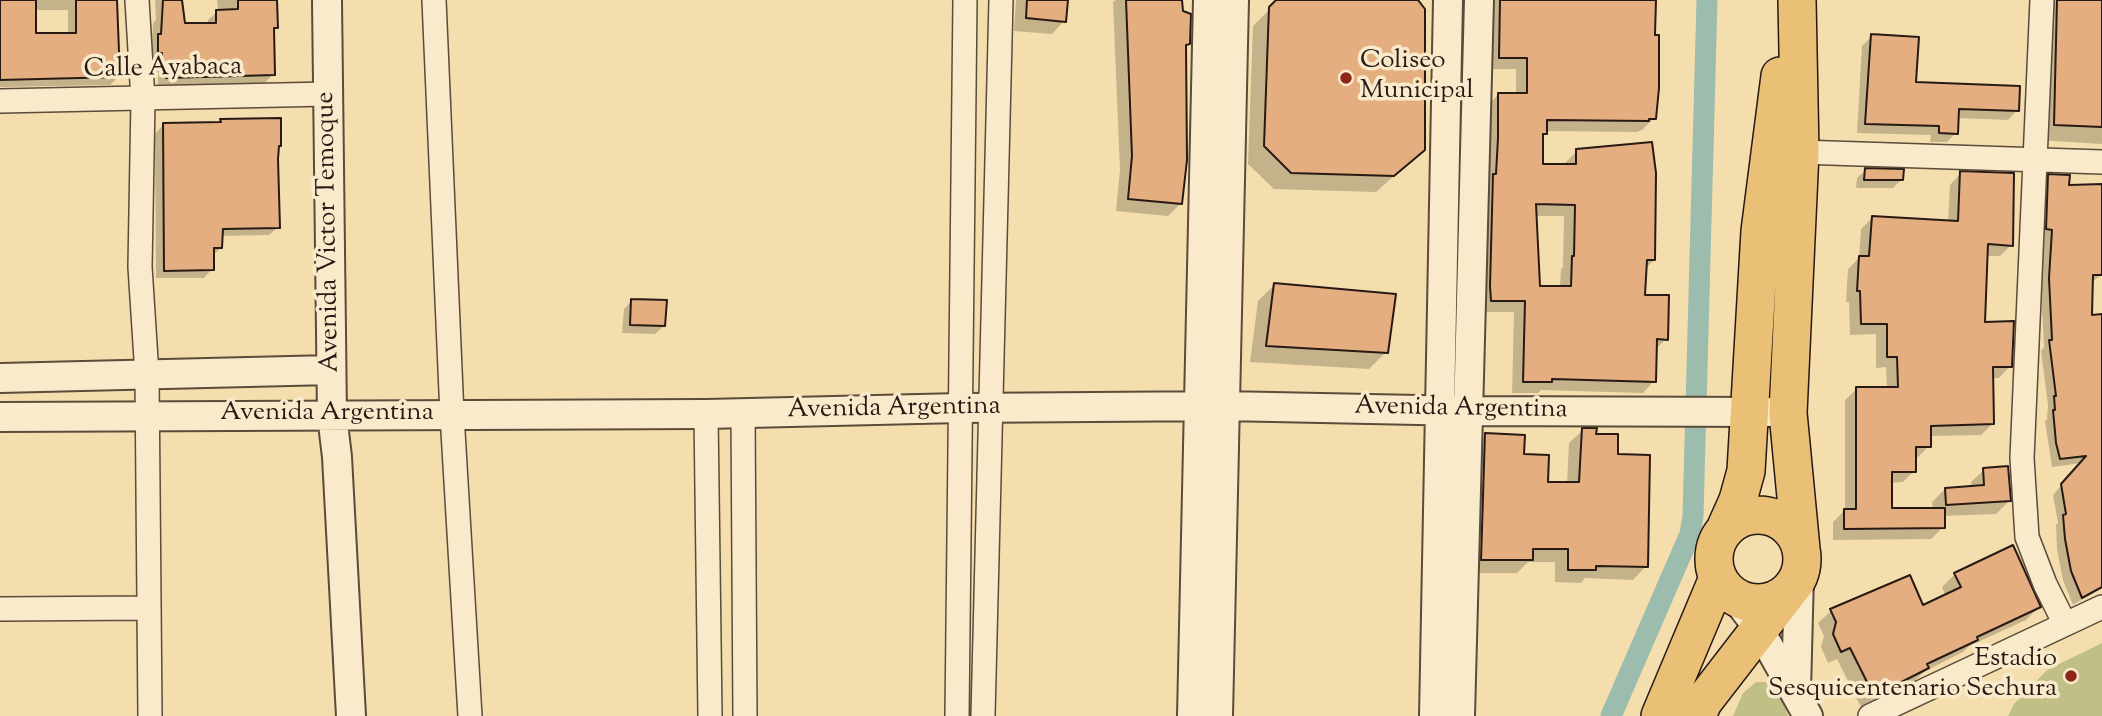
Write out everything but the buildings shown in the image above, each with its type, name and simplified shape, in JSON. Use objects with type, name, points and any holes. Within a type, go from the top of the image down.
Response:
[{"type":"main road","points":[[1697,716],[1703,702],[1759,629],[1796,572],[1788,413],[1800,152],[1797,1]]},
{"type":"main road","points":[[1726,527],[1737,519],[1764,515],[1777,518],[1792,531],[1796,572],[1776,599],[1762,603],[1748,602],[1726,588],[1714,565],[1714,552],[1718,538],[1738,500],[1746,471],[1760,231],[1780,72],[1797,1]]},
{"type":"main road","points":[[1661,716],[1726,588]]},
{"type":"street","points":[[137,0],[143,100],[139,267],[147,375],[150,716]]},
{"type":"street","name":"Avenida Victor Temoque","points":[[327,0],[332,415],[337,457],[351,716]]},
{"type":"street","points":[[435,0],[452,415],[470,716]]},
{"type":"street","points":[[957,716],[965,0]]},
{"type":"street","points":[[983,716],[1001,0]]},
{"type":"street","points":[[1208,0],[1218,716]]},
{"type":"street","points":[[1192,716],[1234,0]]},
{"type":"street","points":[[1448,0],[1460,716]]},
{"type":"street","points":[[1434,716],[1479,0]]},
{"type":"street","points":[[2042,0],[2021,458],[2027,537],[2045,584],[2065,624]]},
{"type":"street","name":"Calle Ayabaca","points":[[0,101],[328,94]]},
{"type":"street","points":[[1800,152],[2102,162]]},
{"type":"street","name":"Avenida Argentina","points":[[0,378],[331,370]]},
{"type":"street","name":"Avenida Argentina","points":[[0,417],[706,414],[1212,406],[1788,413]]},
{"type":"street","points":[[743,413],[745,716]]},
{"type":"street","points":[[706,414],[710,716]]},
{"type":"street","points":[[1793,686],[1796,572]]},
{"type":"street","points":[[1726,588],[1759,629],[1808,716]]},
{"type":"street","points":[[1870,716],[2102,607]]},
{"type":"street","points":[[0,609],[148,608]]},
{"type":"street","points":[[1725,674],[1761,667],[1771,669],[1793,686]]},
{"type":"green space","name":"Estadio Sesquicentenario Sechura","points":[[2102,643],[2102,716],[2008,716],[2014,704],[2047,670]]},
{"type":"green space","points":[[1756,682],[1768,682],[1778,687],[1788,716],[1733,716],[1743,693]]},
{"type":"waterway","points":[[1611,716],[1690,534],[1693,516],[1707,0]]},
{"type":"place","name":"Coliseo Municipal","points":[[1346,78]]},
{"type":"place","name":"Estadio Sesquicentenario Sechura","points":[[2071,676]]}]
